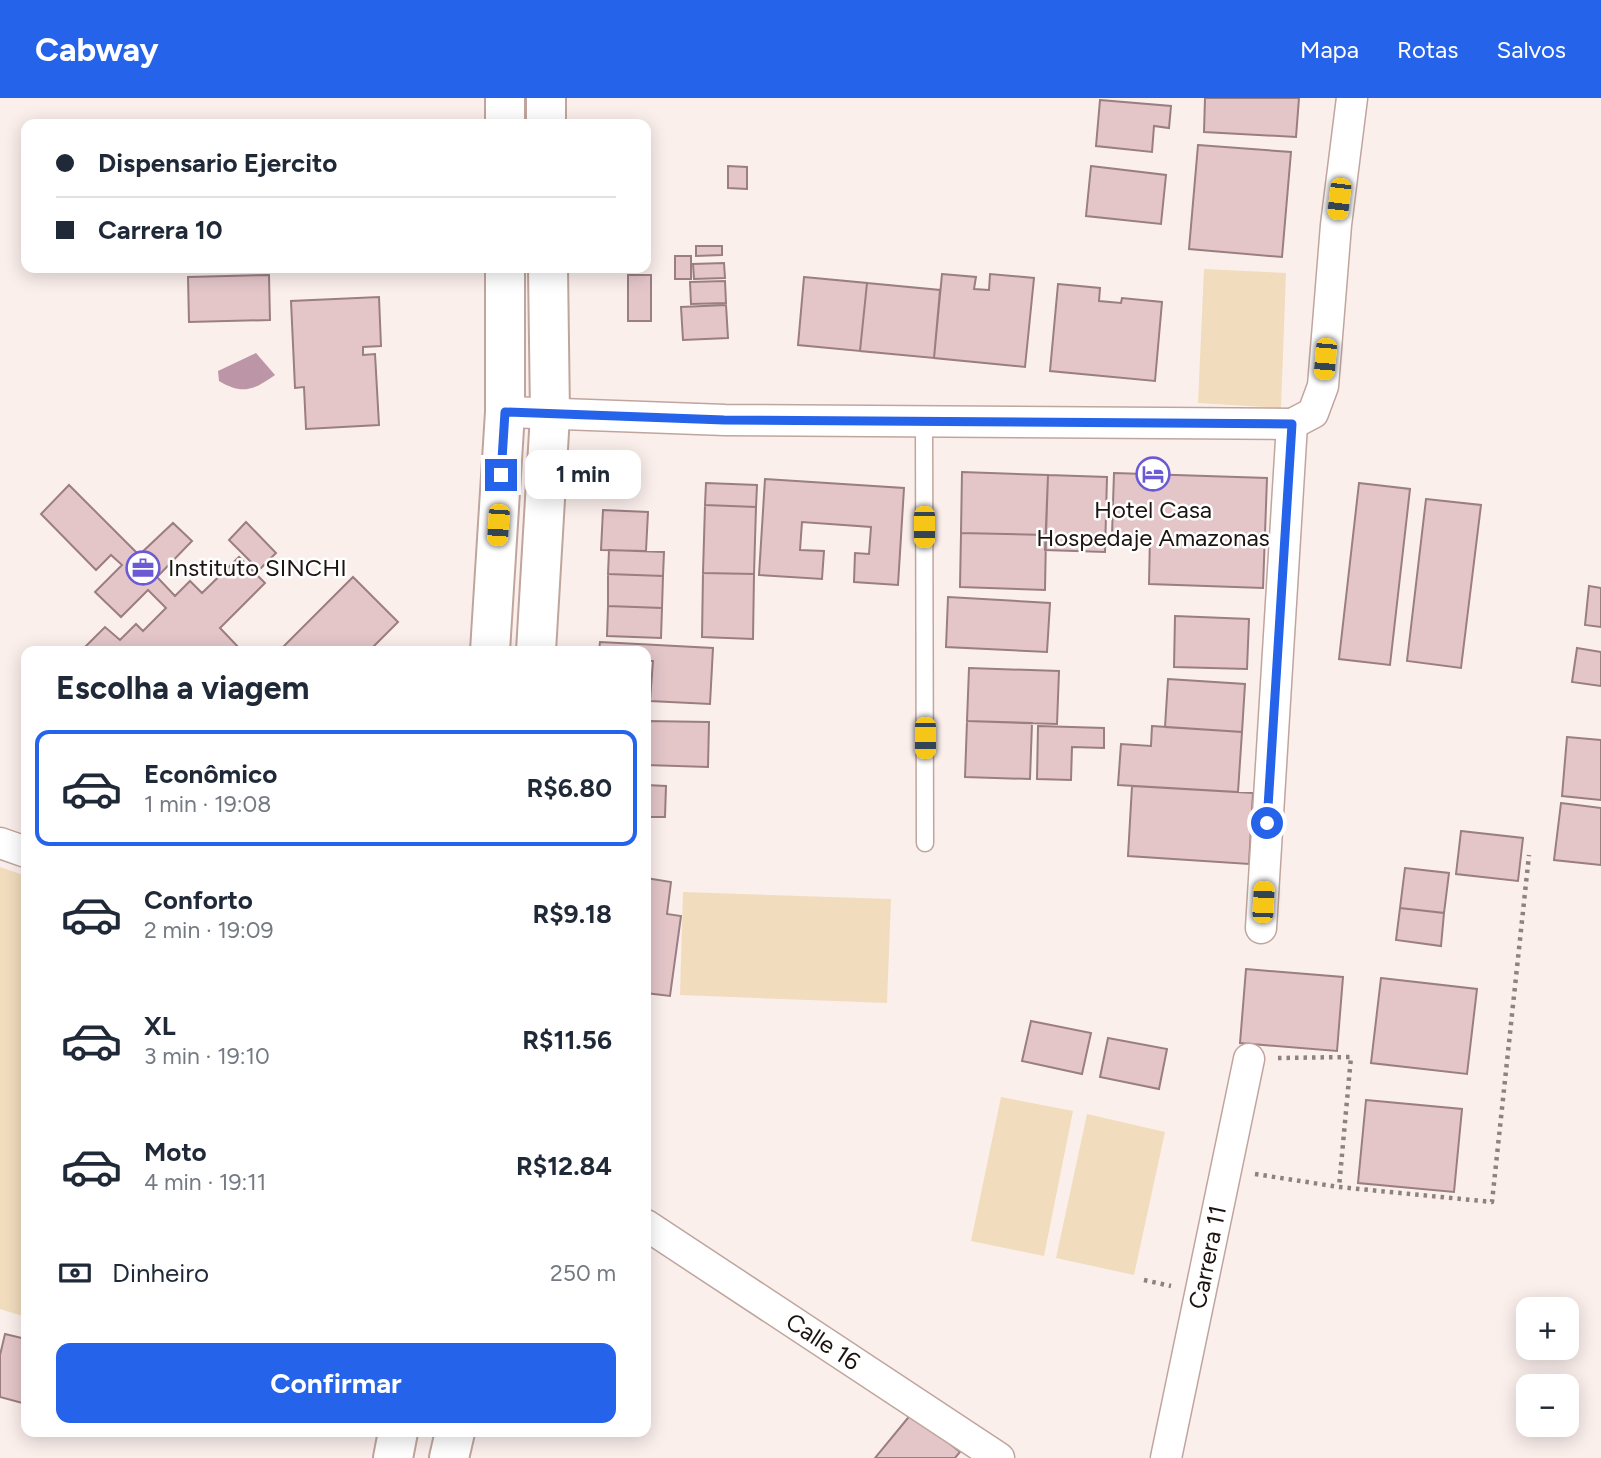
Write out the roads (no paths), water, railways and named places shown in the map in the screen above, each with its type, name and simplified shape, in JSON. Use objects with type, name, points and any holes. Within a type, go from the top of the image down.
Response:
[{"type":"main road","points":[[505,98],[505,119]]},
{"type":"main road","points":[[546,98],[546,119]]},
{"type":"main road","points":[[490,646],[505,412],[505,273]]},
{"type":"main road","points":[[536,646],[550,415],[548,273]]},
{"type":"main road","points":[[393,1458],[397,1437]]},
{"type":"main road","points":[[449,1458],[454,1437]]},
{"type":"street","points":[[505,412],[924,422],[1292,424],[1313,413],[1323,386],[1336,225],[1352,98]]},
{"type":"street","points":[[1261,928],[1292,424]]},
{"type":"street","points":[[0,843],[21,850]]},
{"type":"street","name":"Carrera 11","points":[[1166,1458],[1250,1059]]},
{"type":"street","name":"Calle 16","points":[[651,1228],[999,1458]]},
{"type":"lane","points":[[924,422],[925,843]]},
{"type":"place","name":"Hotel Casa Hospedaje Amazonas","points":[[1153,474]]},
{"type":"place","name":"Instituto SINCHI","points":[[143,568]]}]
